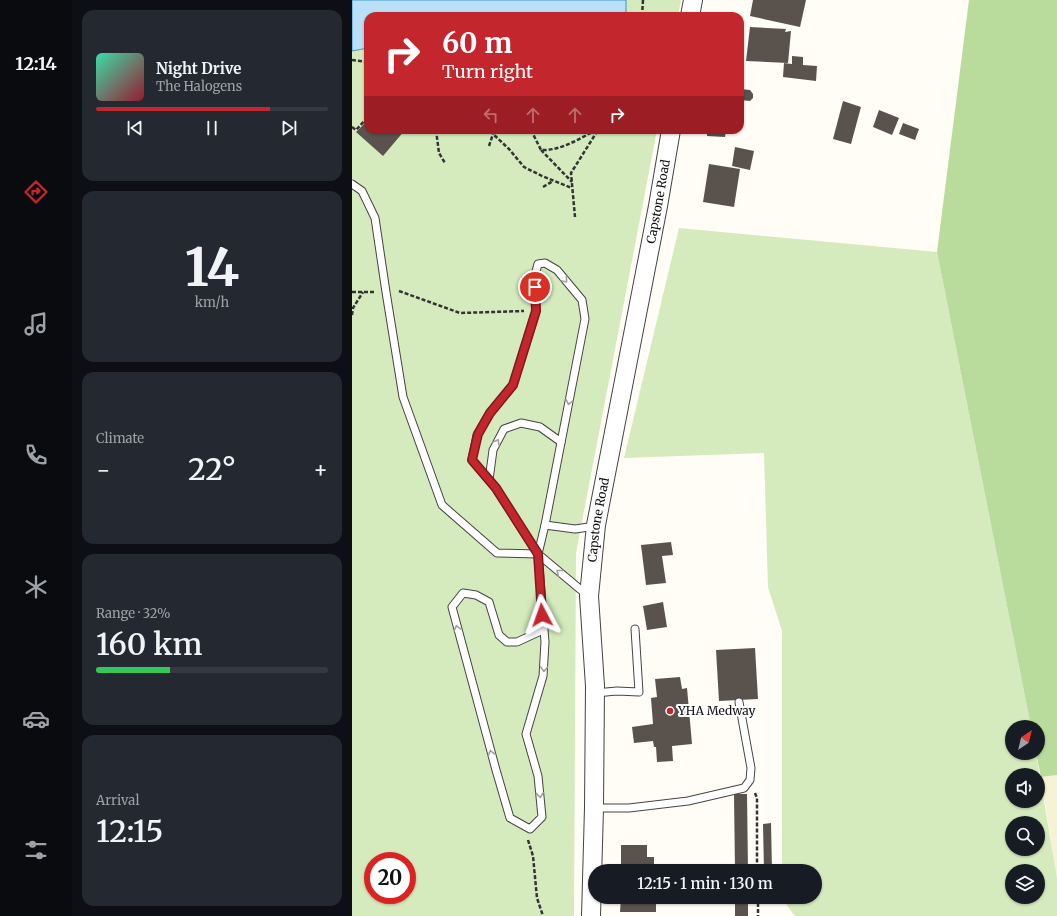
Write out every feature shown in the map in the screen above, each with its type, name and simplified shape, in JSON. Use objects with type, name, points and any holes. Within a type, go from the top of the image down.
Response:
[{"type":"street","points":[[690,12],[692,0]]},
{"type":"street","name":"Capstone Road","points":[[591,916],[595,693],[589,596],[596,525],[658,206],[670,134]]},
{"type":"lane","points":[[352,184],[362,191],[375,218],[402,397],[442,505],[497,553],[538,554]]},
{"type":"lane","points":[[543,630],[517,642],[507,642],[499,634],[489,602],[476,595],[463,593],[452,607],[510,818],[530,829],[542,817],[538,776],[526,734],[543,676],[545,642],[538,554],[562,442],[585,318],[582,300],[557,270],[545,263],[538,264],[535,275],[536,311],[513,385],[490,413],[478,434],[472,460],[496,488],[538,554],[589,596]]},
{"type":"lane","points":[[489,480],[493,450],[504,429],[521,423],[540,427],[562,442]]},
{"type":"lane","points":[[545,525],[575,529],[596,525]]},
{"type":"lane","points":[[595,693],[617,691],[639,692],[635,629]]},
{"type":"lane","points":[[594,808],[630,808],[688,801],[744,788],[750,780],[751,768],[739,702]]},
{"type":"path","points":[[642,12],[643,0]]},
{"type":"path","points":[[352,60],[364,62]]},
{"type":"path","points":[[352,126],[356,130],[364,121]]},
{"type":"path","points":[[437,134],[439,153],[445,163]]},
{"type":"path","points":[[489,146],[493,134],[509,149],[524,167],[553,181],[572,188]]},
{"type":"path","points":[[533,134],[541,150],[572,182]]},
{"type":"path","points":[[541,150],[550,150],[576,141],[589,134]]},
{"type":"path","points":[[575,217],[571,174],[595,134]]},
{"type":"path","points":[[543,187],[553,181]]},
{"type":"path","points":[[352,292],[386,292],[397,290],[460,313],[536,311]]},
{"type":"path","points":[[352,316],[353,308],[363,292]]},
{"type":"path","points":[[750,780],[757,798],[757,864]]},
{"type":"path","points":[[524,826],[532,856],[537,898],[543,916]]},
{"type":"path","points":[[758,904],[758,916]]},
{"type":"shaded area","points":[[1057,775],[1057,878],[1045,802],[1045,776]]},
{"type":"green space","points":[[352,0],[681,0],[679,12],[364,12],[364,134],[656,134],[576,553],[574,916],[352,916]]},
{"type":"green space","points":[[969,0],[1057,0],[1057,775],[1045,776],[1045,768],[1039,768],[1037,760],[1045,760],[1045,720],[1030,720],[937,252]]},
{"type":"green space","points":[[679,228],[937,252],[1030,720],[1005,720],[1005,760],[1037,760],[1039,768],[1005,768],[1005,808],[1045,808],[1045,807],[1057,878],[1057,916],[795,916],[786,904],[822,904],[822,864],[782,864],[782,631],[768,587],[764,453],[624,458]]},
{"type":"water","points":[[352,0],[626,0],[626,12],[364,12],[364,49],[352,51]]},
{"type":"building","points":[[753,0],[806,0],[800,27],[750,16]]},
{"type":"building","points":[[750,27],[786,29],[785,32],[791,31],[788,63],[746,61]]},
{"type":"building","points":[[792,56],[803,57],[803,65],[817,66],[816,81],[783,77],[784,63],[792,64]]},
{"type":"building","points":[[744,89],[750,90],[753,94],[753,98],[750,101],[744,100]]},
{"type":"building","points":[[843,101],[861,107],[851,144],[833,139]]},
{"type":"building","points":[[879,110],[899,118],[892,135],[873,127]]},
{"type":"building","points":[[903,123],[919,129],[915,140],[899,134]]},
{"type":"building","points":[[364,124],[364,134],[402,134],[383,156],[356,132]]},
{"type":"building","points":[[707,134],[725,134],[725,137],[707,136]]},
{"type":"building","points":[[735,147],[754,151],[750,170],[732,166]]},
{"type":"building","points":[[709,164],[740,169],[734,207],[703,202]]},
{"type":"building","points":[[671,542],[673,555],[662,556],[666,583],[646,585],[641,545]]},
{"type":"building","points":[[663,602],[667,627],[647,630],[643,606]]},
{"type":"building","points":[[755,648],[758,699],[719,701],[716,650]]},
{"type":"building","name":"YHA Medway","points":[[680,677],[682,689],[687,688],[692,744],[672,746],[673,761],[657,762],[656,747],[654,747],[653,741],[634,743],[632,727],[653,724],[651,698],[657,697],[655,679]]},
{"type":"building","points":[[734,794],[747,794],[748,864],[735,864]]},
{"type":"building","points":[[771,823],[772,864],[764,864],[763,824]]},
{"type":"building","points":[[621,845],[647,845],[647,857],[654,857],[654,864],[621,864]]},
{"type":"building","points":[[621,904],[656,904],[656,912],[620,912]]},
{"type":"building","points":[[735,904],[748,904],[748,916],[735,916]]},
{"type":"place","name":"YHA Medway","points":[[670,711]]},
{"type":"route","points":[[535,287],[536,311],[513,385],[490,413],[478,434],[472,460],[496,488],[538,554],[542,615]]}]
